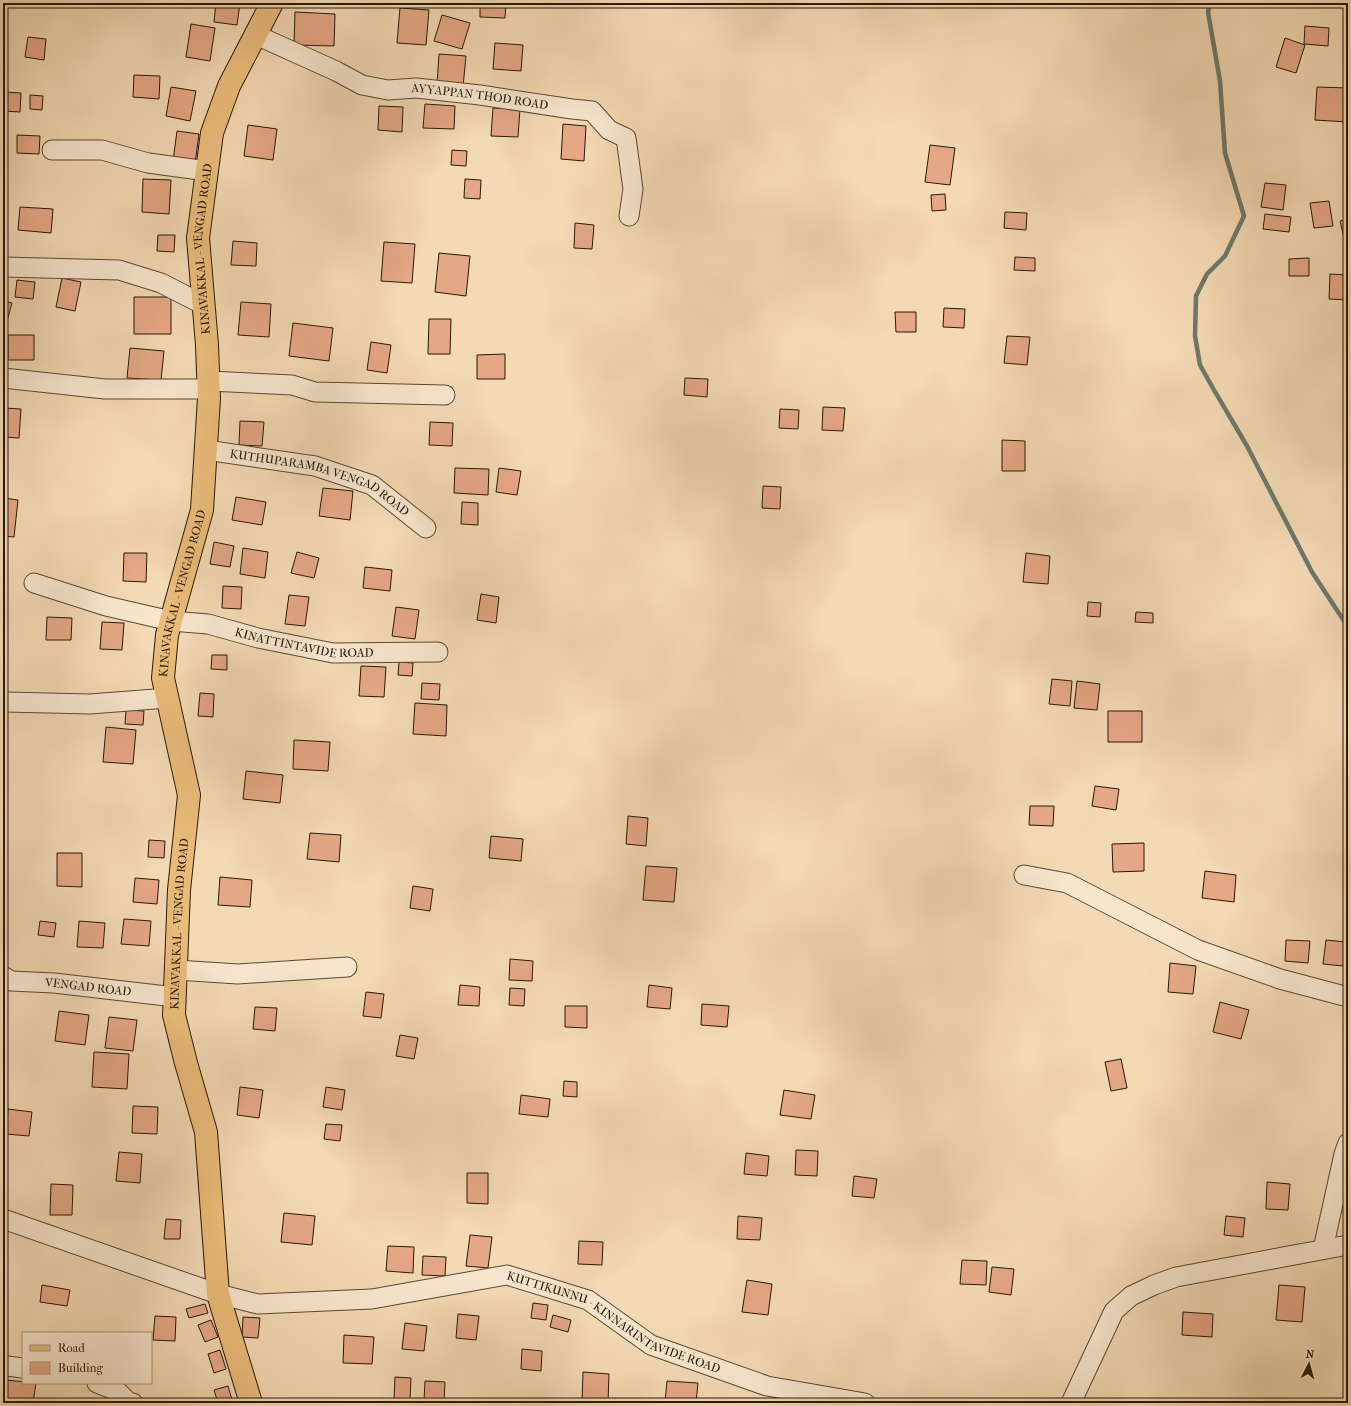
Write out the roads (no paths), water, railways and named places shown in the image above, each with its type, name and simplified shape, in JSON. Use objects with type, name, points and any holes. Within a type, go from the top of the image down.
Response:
[{"type":"main road","name":"KINAVAKKAL - VENGAD ROAD","points":[[251,1403],[218,1294],[206,1132],[174,1015],[179,890],[189,795],[163,678],[167,635],[202,510],[209,385],[198,238],[212,133],[229,86],[272,3]]},
{"type":"street","name":"AYYAPPAN THOD ROAD","points":[[256,35],[336,70],[362,85],[388,90],[416,88],[480,95],[592,111],[610,130],[626,138],[633,190],[629,216]]},
{"type":"street","points":[[52,150],[102,150],[148,163],[207,171]]},
{"type":"street","points":[[3,267],[119,270],[161,283],[204,305]]},
{"type":"street","points":[[3,378],[105,389],[209,385],[292,385],[315,392],[445,395]]},
{"type":"street","name":"KUTHUPARAMBA VENGAD ROAD","points":[[206,450],[315,466],[372,485],[426,528]]},
{"type":"street","name":"KINATTINTAVIDE ROAD","points":[[34,583],[106,606],[171,621],[208,624],[258,638],[333,653],[438,652]]},
{"type":"street","points":[[6,702],[90,704],[168,698]]},
{"type":"street","points":[[1024,875],[1067,884],[1198,950],[1280,979],[1348,997]]},
{"type":"street","points":[[176,970],[238,974],[347,967]]},
{"type":"street","name":"VENGAD ROAD","points":[[3,976],[11,981],[54,983],[175,997]]},
{"type":"street","points":[[1323,1249],[1344,1154],[1348,1143]]},
{"type":"street","name":"KUTTIKUNNU - KINNARINTAVIDE ROAD","points":[[3,1219],[218,1294],[258,1304],[372,1299],[507,1275],[588,1300],[651,1344],[752,1381],[767,1386],[865,1403]]},
{"type":"street","points":[[1071,1403],[1114,1311],[1131,1296],[1176,1277],[1348,1245]]},
{"type":"street","points":[[100,1384],[117,1391],[128,1402],[133,1403]]},
{"type":"waterway","points":[[1210,3],[1208,12],[1220,81],[1225,153],[1244,216],[1225,256],[1207,274],[1196,296],[1195,336],[1200,365],[1247,446],[1312,572],[1348,627]]}]
